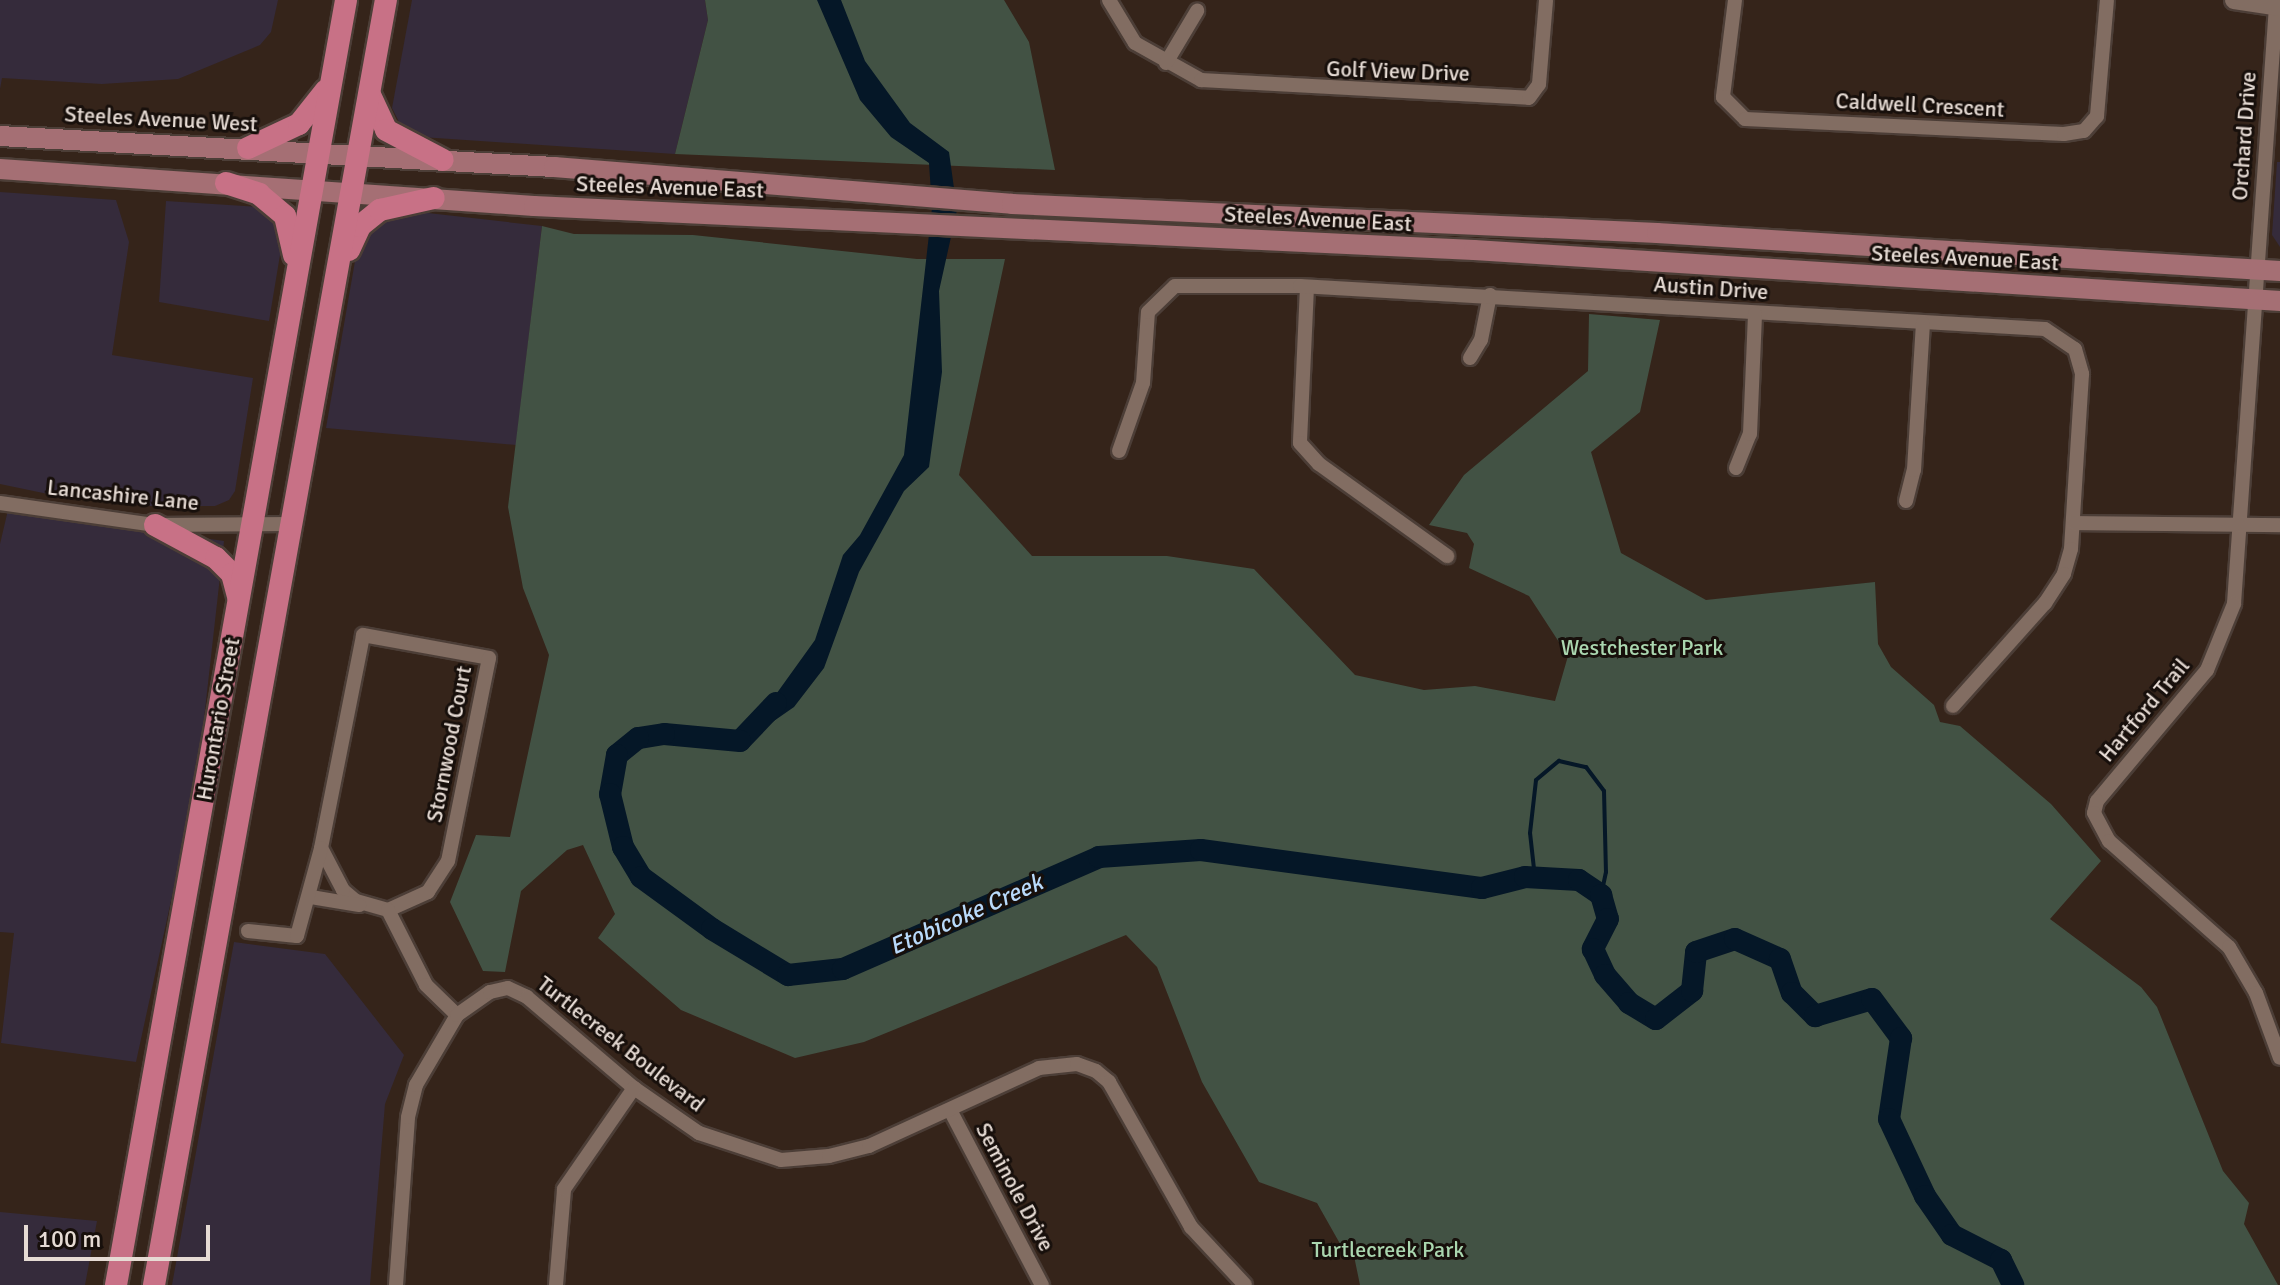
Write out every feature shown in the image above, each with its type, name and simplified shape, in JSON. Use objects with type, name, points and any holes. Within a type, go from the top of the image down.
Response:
[{"type":"main road","name":"Hurontario Street","points":[[116,1285],[346,0]]},
{"type":"main road","name":"Hurontario Street","points":[[154,1285],[386,0]]},
{"type":"main road","points":[[248,148],[299,124],[321,102],[330,82]]},
{"type":"main road","points":[[370,94],[386,130],[443,160]]},
{"type":"main road","name":"Steeles Avenue West","points":[[1,138],[359,155]]},
{"type":"main road","name":"Steeles Avenue East","points":[[359,155],[1012,204],[1657,233],[2280,271]]},
{"type":"main road","points":[[0,169],[311,189]]},
{"type":"main road","points":[[226,183],[259,194],[285,216],[293,241],[295,276]]},
{"type":"main road","name":"Steeles Avenue East","points":[[311,189],[434,198],[883,219],[2280,301]]},
{"type":"main road","points":[[337,276],[369,218],[380,210],[434,198]]},
{"type":"main road","points":[[155,525],[216,558],[232,574],[238,598]]},
{"type":"street","name":"Golf View Drive","points":[[1109,0],[1135,43],[1201,80],[1278,88],[1529,98],[1539,84],[1546,0]]},
{"type":"street","name":"Caldwell Crescent","points":[[1735,0],[1723,97],[1745,119],[2064,134],[2084,131],[2097,116],[2107,0]]},
{"type":"street","points":[[2234,0],[2278,6]]},
{"type":"street","name":"Orchard Drive","points":[[2257,270],[2273,154],[2278,6]]},
{"type":"street","points":[[1166,63],[1197,11]]},
{"type":"street","name":"Hartford Trail","points":[[2257,270],[2243,524],[2234,604],[2207,670],[2097,801],[2094,813],[2109,841],[2229,947],[2256,993],[2280,1058]]},
{"type":"street","name":"Austin Drive","points":[[1119,451],[1143,383],[1148,312],[1163,293],[1191,284],[1490,295],[1755,314],[2045,329],[2075,349],[2082,374],[2074,523],[2068,560],[2057,585],[1953,706]]},
{"type":"street","points":[[1307,287],[1300,443],[1319,464],[1447,556]]},
{"type":"street","points":[[1470,358],[1481,340],[1490,295]]},
{"type":"street","points":[[1736,468],[1750,434],[1755,314]]},
{"type":"street","points":[[1906,501],[1914,470],[1923,323]]},
{"type":"street","name":"Lancashire Lane","points":[[0,503],[155,525],[290,524]]},
{"type":"street","points":[[2074,523],[2280,525]]},
{"type":"street","name":"Stornwood Court","points":[[248,931],[297,936],[311,897],[363,635],[489,658],[448,861],[428,892],[388,910]]},
{"type":"street","points":[[321,848],[343,890],[371,907]]},
{"type":"street","points":[[311,897],[388,910],[426,985],[457,1015]]},
{"type":"street","name":"Turtlecreek Boulevard","points":[[396,1285],[412,1099],[430,1057],[457,1015],[490,992],[517,990],[634,1088],[699,1133],[781,1160],[849,1153],[1039,1068],[1077,1064],[1096,1071],[1109,1082],[1191,1227],[1245,1285]]},
{"type":"street","points":[[556,1285],[564,1189],[634,1088]]},
{"type":"street","name":"Seminole Drive","points":[[950,1110],[1042,1285]]},
{"type":"shaded area","points":[[0,0],[278,0],[271,32],[260,45],[178,79],[102,84],[2,78],[0,89]]},
{"type":"shaded area","points":[[412,0],[705,0],[708,20],[675,154],[421,137],[402,128],[392,108]]},
{"type":"shaded area","points":[[2277,162],[2280,162],[2280,247],[2272,235]]},
{"type":"shaded area","points":[[0,192],[116,200],[129,242],[112,355],[253,378],[235,491],[229,500],[215,506],[145,506],[91,497],[72,499],[0,484]]},
{"type":"shaded area","points":[[166,201],[262,207],[272,217],[283,237],[269,321],[159,302]]},
{"type":"shaded area","points":[[410,211],[542,226],[516,445],[326,428],[358,244],[378,222]]},
{"type":"shaded area","points":[[8,510],[224,541],[197,781],[136,1062],[1,1043],[14,933],[0,932],[0,544]]},
{"type":"shaded area","points":[[234,942],[325,954],[404,1055],[385,1104],[370,1285],[172,1285]]},
{"type":"shaded area","points":[[0,1212],[97,1221],[85,1285],[0,1285]]},
{"type":"green space","points":[[705,0],[1004,0],[1029,42],[1055,170],[675,154],[708,20]]},
{"type":"green space","points":[[542,226],[574,234],[693,235],[917,259],[1005,259],[959,475],[1032,556],[1167,556],[1254,569],[1355,675],[1424,690],[1475,686],[1555,701],[1568,656],[1529,596],[1469,568],[1474,544],[1467,533],[1429,525],[1464,475],[1588,371],[1589,314],[1660,320],[1640,412],[1591,452],[1621,553],[1706,600],[1875,582],[1878,644],[1891,667],[1934,705],[1940,722],[1960,726],[2051,804],[2101,861],[2050,919],[2141,987],[2157,1007],[2223,1171],[2249,1203],[2244,1224],[2278,1285],[1360,1285],[1354,1256],[1343,1249],[1317,1203],[1259,1182],[1202,1082],[1157,967],[1126,935],[864,1042],[795,1058],[681,1010],[598,938],[615,914],[583,845],[567,850],[521,891],[505,972],[483,971],[450,902],[476,835],[510,837],[549,655],[523,588],[508,507]]},
{"type":"water","points":[[817,0],[841,0],[865,61],[910,123],[949,152],[957,210],[939,291],[942,372],[929,467],[904,491],[859,572],[824,668],[794,707],[761,730],[756,722],[815,640],[843,555],[860,535],[904,455],[932,208],[929,163],[891,137],[860,100]]},
{"type":"waterway","name":"Etobicoke Creek","points":[[776,703],[740,741],[664,734],[638,738],[617,755],[610,794],[623,847],[641,877],[712,929],[788,975],[843,969],[1099,857],[1201,850],[1482,888],[1525,877],[1579,880],[1601,895],[1608,919],[1593,949],[1605,975],[1629,1003],[1656,1019],[1692,991],[1696,952],[1735,939],[1780,959],[1792,993],[1815,1016],[1872,999],[1901,1038],[1889,1119],[1925,1196],[1952,1235],[2001,1260],[2013,1285]]},
{"type":"waterway","points":[[1535,878],[1530,833],[1536,780],[1559,761],[1586,767],[1604,791],[1606,872],[1601,895]]},
{"type":"park label","name":"Westchester Park","points":[[1642,648]]},
{"type":"park label","name":"Turtlecreek Park","points":[[1388,1250]]}]
